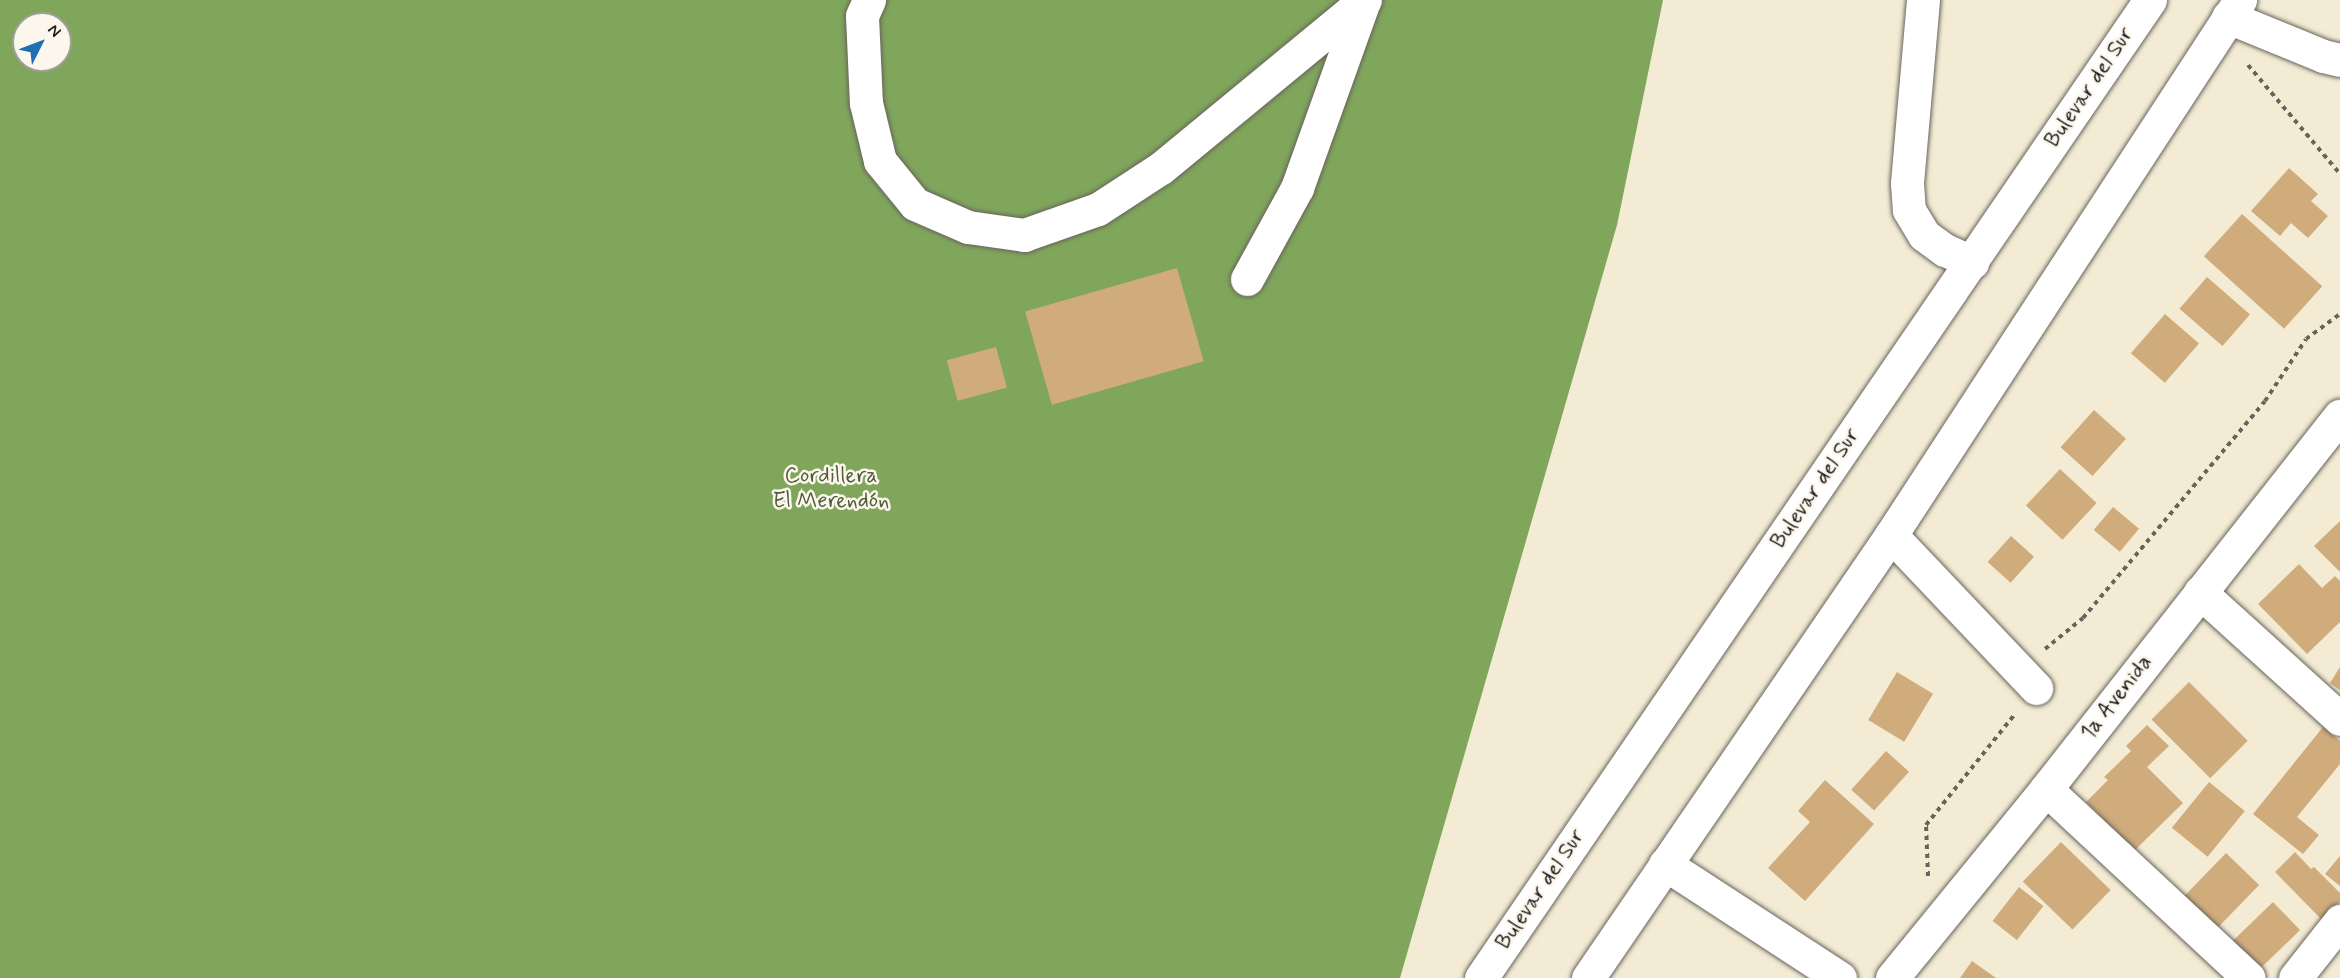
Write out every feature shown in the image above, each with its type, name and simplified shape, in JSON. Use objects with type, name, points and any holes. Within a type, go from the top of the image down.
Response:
[{"type":"main road","points":[[869,0],[862,16],[866,102],[880,161],[915,204],[968,227],[1024,235],[1098,209],[1161,168],[1364,0]]},
{"type":"main road","points":[[1247,279],[1297,188],[1364,0]]},
{"type":"main road","points":[[1923,0],[1907,183],[1909,210],[1924,235],[1945,250],[1972,262]]},
{"type":"main road","name":"Bulevar del Sur","points":[[1481,978],[2150,0]]},
{"type":"main road","points":[[1588,978],[1891,535],[2229,16],[2324,56],[2340,60]]},
{"type":"main road","name":"1a Avenida","points":[[1892,978],[2046,789],[2340,416]]},
{"type":"main road","points":[[1891,535],[2028,680]]},
{"type":"main road","points":[[2200,592],[2340,719]]},
{"type":"main road","points":[[2046,789],[2249,978]]},
{"type":"main road","points":[[1665,864],[1840,978]]},
{"type":"main road","points":[[2295,978],[2340,921]]},
{"type":"path","points":[[2229,16],[2340,174]]},
{"type":"path","points":[[1930,931],[1926,825],[2028,680],[2265,401],[2306,339],[2340,314]]},
{"type":"green space","name":"Cordillera El Merendón","points":[[0,0],[1663,0],[1617,225],[1400,978],[0,978]]},
{"type":"building","points":[[2289,168],[2318,194],[2311,201],[2328,216],[2308,238],[2291,223],[2280,236],[2251,211]]},
{"type":"building","points":[[2242,214],[2322,286],[2284,329],[2204,256]]},
{"type":"building","points":[[1177,268],[1204,361],[1052,405],[1025,312]]},
{"type":"building","points":[[2207,277],[2250,314],[2222,346],[2179,309]]},
{"type":"building","points":[[2165,314],[2199,344],[2165,383],[2131,353]]},
{"type":"building","points":[[996,347],[1007,388],[958,401],[947,360]]},
{"type":"building","points":[[2094,410],[2126,439],[2092,476],[2061,447]]},
{"type":"building","points":[[2060,469],[2097,503],[2062,540],[2026,506]]},
{"type":"building","points":[[2113,507],[2139,529],[2120,552],[2094,530]]},
{"type":"building","points":[[2340,521],[2340,572],[2314,546]]},
{"type":"building","points":[[2011,536],[2034,557],[2011,583],[1988,562]]},
{"type":"building","points":[[2299,564],[2322,588],[2335,576],[2340,581],[2340,622],[2307,654],[2258,604]]},
{"type":"building","points":[[2340,667],[2340,690],[2330,683]]},
{"type":"building","points":[[1897,672],[1933,694],[1904,742],[1868,720]]},
{"type":"building","points":[[2189,682],[2248,741],[2210,778],[2152,719]]},
{"type":"building","points":[[2147,725],[2169,746],[2147,767],[2183,803],[2134,851],[2086,802],[2108,780],[2104,777],[2131,751],[2126,746]]},
{"type":"building","points":[[2323,727],[2340,741],[2340,764],[2297,817],[2319,835],[2303,854],[2253,814]]},
{"type":"building","points":[[1886,751],[1909,772],[1874,810],[1851,790]]},
{"type":"building","points":[[1825,780],[1874,824],[1805,901],[1768,868],[1810,822],[1798,811]]},
{"type":"building","points":[[2209,782],[2245,811],[2208,857],[2172,828]]},
{"type":"building","points":[[2061,842],[2111,890],[2072,929],[2023,882]]},
{"type":"building","points":[[2295,852],[2340,893],[2340,901],[2322,920],[2275,872]]},
{"type":"building","points":[[2226,853],[2259,885],[2216,930],[2183,898]]},
{"type":"building","points":[[2340,856],[2340,886],[2325,874]]},
{"type":"building","points":[[2019,887],[2043,906],[2017,940],[1993,921]]},
{"type":"building","points":[[2273,902],[2300,930],[2258,971],[2231,943]]},
{"type":"building","points":[[1972,961],[1996,978],[1960,978]]}]
